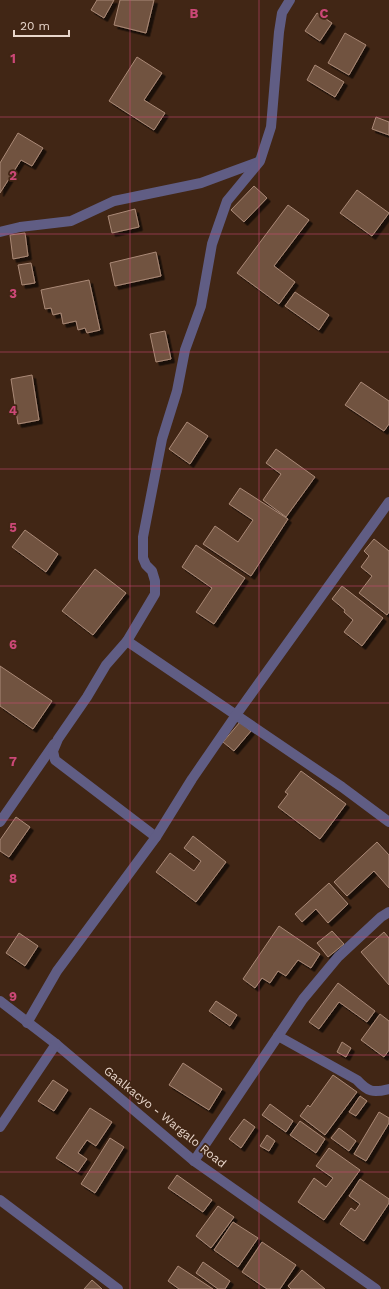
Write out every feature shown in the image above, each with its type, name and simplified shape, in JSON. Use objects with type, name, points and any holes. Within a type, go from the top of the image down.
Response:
[{"type":"street","points":[[0,822],[87,697],[106,665],[127,641],[155,594],[155,581],[152,571],[146,565],[143,558],[143,537],[162,439],[177,391],[185,350],[201,306],[212,244],[227,201],[260,162],[271,126],[279,32],[282,13],[290,0]]},
{"type":"street","points":[[0,232],[20,227],[71,221],[114,201],[201,183],[260,162]]},
{"type":"street","points":[[27,1023],[56,971],[156,837],[192,779],[236,715],[389,502]]},
{"type":"street","points":[[127,641],[336,783],[389,822]]},
{"type":"street","points":[[58,739],[53,752],[55,760],[156,837]]},
{"type":"street","points":[[194,1161],[303,999],[338,957],[381,917],[389,912]]},
{"type":"street","name":"Gaalkacyo - Wargalo Road","points":[[0,1001],[56,1044],[194,1161],[369,1287]]},
{"type":"street","points":[[278,1036],[357,1080],[366,1089],[378,1092],[389,1089]]},
{"type":"street","points":[[0,1127],[56,1044]]},
{"type":"street","points":[[0,1200],[118,1289]]},
{"type":"building","points":[[97,0],[114,0],[104,18],[91,10]]},
{"type":"building","points":[[120,0],[154,0],[146,33],[114,25]]},
{"type":"building","points":[[317,13],[332,23],[320,41],[305,31]]},
{"type":"building","points":[[345,33],[366,45],[349,75],[328,63]]},
{"type":"building","points":[[137,57],[162,73],[144,100],[165,113],[154,130],[109,101]]},
{"type":"building","points":[[315,65],[344,82],[335,97],[307,80]]},
{"type":"building","points":[[376,117],[389,122],[389,135],[372,129]]},
{"type":"building","points":[[18,133],[43,148],[32,166],[21,160],[0,193],[0,163]]},
{"type":"building","points":[[254,186],[267,198],[244,222],[231,210]]},
{"type":"building","points":[[357,190],[389,213],[372,236],[340,213]]},
{"type":"building","points":[[288,205],[309,220],[274,266],[295,282],[279,304],[237,273]]},
{"type":"building","points":[[135,209],[139,227],[112,233],[108,216]]},
{"type":"building","points":[[25,233],[28,256],[13,259],[10,235]]},
{"type":"building","points":[[156,252],[161,276],[115,286],[110,263]]},
{"type":"building","points":[[31,263],[35,283],[22,285],[18,265]]},
{"type":"building","points":[[89,280],[100,330],[87,333],[85,328],[78,330],[76,321],[63,324],[61,313],[53,315],[51,308],[45,309],[41,290]]},
{"type":"building","points":[[295,292],[329,315],[319,330],[285,306]]},
{"type":"building","points":[[165,331],[171,359],[156,362],[150,334]]},
{"type":"building","points":[[32,375],[39,420],[18,424],[11,379]]},
{"type":"building","points":[[361,382],[389,401],[389,424],[384,431],[345,405]]},
{"type":"building","points":[[187,422],[208,436],[190,464],[169,449]]},
{"type":"building","points":[[276,449],[315,477],[286,517],[263,500],[281,474],[266,463]]},
{"type":"building","points":[[240,488],[288,519],[251,576],[203,544],[215,526],[238,542],[253,520],[229,504]]},
{"type":"building","points":[[25,530],[58,554],[46,572],[12,547]]},
{"type":"building","points":[[374,539],[389,551],[389,612],[387,615],[359,593],[372,576],[361,567],[369,556],[364,551]]},
{"type":"building","points":[[196,545],[245,578],[214,624],[196,612],[212,588],[182,567]]},
{"type":"building","points":[[95,569],[126,593],[93,635],[62,611]]},
{"type":"building","points":[[342,586],[383,618],[362,646],[344,632],[353,620],[344,612],[345,610],[332,599]]},
{"type":"building","points":[[0,666],[52,701],[33,729],[0,706]]},
{"type":"building","points":[[240,722],[251,731],[234,751],[223,742]]},
{"type":"building","points":[[301,771],[346,804],[320,839],[278,807],[288,794],[285,792]]},
{"type":"building","points":[[16,817],[30,827],[9,857],[0,851],[0,840]]},
{"type":"building","points":[[193,836],[226,862],[196,902],[156,872],[170,853],[194,871],[201,861],[184,848]]},
{"type":"building","points":[[377,842],[389,855],[389,888],[374,871],[347,896],[334,882]]},
{"type":"building","points":[[329,883],[348,904],[328,923],[316,909],[302,922],[295,914]]},
{"type":"building","points":[[279,926],[320,954],[311,968],[298,960],[286,976],[278,971],[270,983],[262,978],[255,988],[243,979]]},
{"type":"building","points":[[332,931],[344,944],[328,957],[317,943]]},
{"type":"building","points":[[384,932],[389,938],[389,985],[361,952]]},
{"type":"building","points":[[19,933],[38,946],[25,966],[6,953]]},
{"type":"building","points":[[338,983],[375,1011],[367,1022],[339,1002],[319,1029],[309,1022]]},
{"type":"building","points":[[216,1001],[237,1015],[230,1026],[209,1011]]},
{"type":"building","points":[[380,1014],[389,1021],[389,1050],[384,1057],[361,1040]]},
{"type":"building","points":[[342,1042],[351,1048],[346,1057],[337,1052]]},
{"type":"building","points":[[183,1063],[222,1089],[209,1110],[169,1085]]},
{"type":"building","points":[[333,1075],[357,1092],[325,1135],[300,1116],[308,1105],[310,1107]]},
{"type":"building","points":[[53,1080],[68,1090],[54,1111],[38,1101]]},
{"type":"building","points":[[360,1096],[367,1101],[356,1116],[349,1112]]},
{"type":"building","points":[[270,1104],[293,1121],[286,1132],[262,1115]]},
{"type":"building","points":[[90,1108],[112,1122],[96,1146],[87,1140],[78,1153],[87,1159],[78,1172],[56,1158]]},
{"type":"building","points":[[379,1112],[389,1118],[389,1123],[366,1161],[354,1154]]},
{"type":"building","points":[[244,1119],[255,1127],[241,1148],[229,1139]]},
{"type":"building","points":[[300,1121],[325,1139],[316,1153],[290,1135]]},
{"type":"building","points":[[339,1128],[356,1141],[349,1151],[331,1138]]},
{"type":"building","points":[[267,1135],[275,1141],[269,1151],[260,1146]]},
{"type":"building","points":[[110,1138],[124,1147],[95,1193],[81,1184]]},
{"type":"building","points":[[329,1148],[360,1170],[324,1220],[298,1202],[314,1178],[326,1187],[333,1178],[316,1166]]},
{"type":"building","points":[[177,1175],[212,1200],[203,1212],[168,1188]]},
{"type":"building","points":[[360,1179],[389,1199],[389,1203],[364,1241],[340,1224],[351,1208],[355,1211],[360,1204],[349,1196]]},
{"type":"building","points":[[218,1206],[234,1217],[211,1248],[196,1236]]},
{"type":"building","points":[[233,1222],[258,1238],[238,1267],[214,1250]]},
{"type":"building","points":[[262,1242],[296,1265],[280,1289],[267,1289],[242,1272]]},
{"type":"building","points":[[203,1262],[230,1281],[225,1289],[218,1289],[196,1273]]},
{"type":"building","points":[[178,1266],[213,1289],[179,1289],[168,1281]]},
{"type":"building","points":[[302,1270],[325,1289],[291,1289],[288,1286]]},
{"type":"building","points":[[92,1280],[102,1289],[84,1289]]}]
